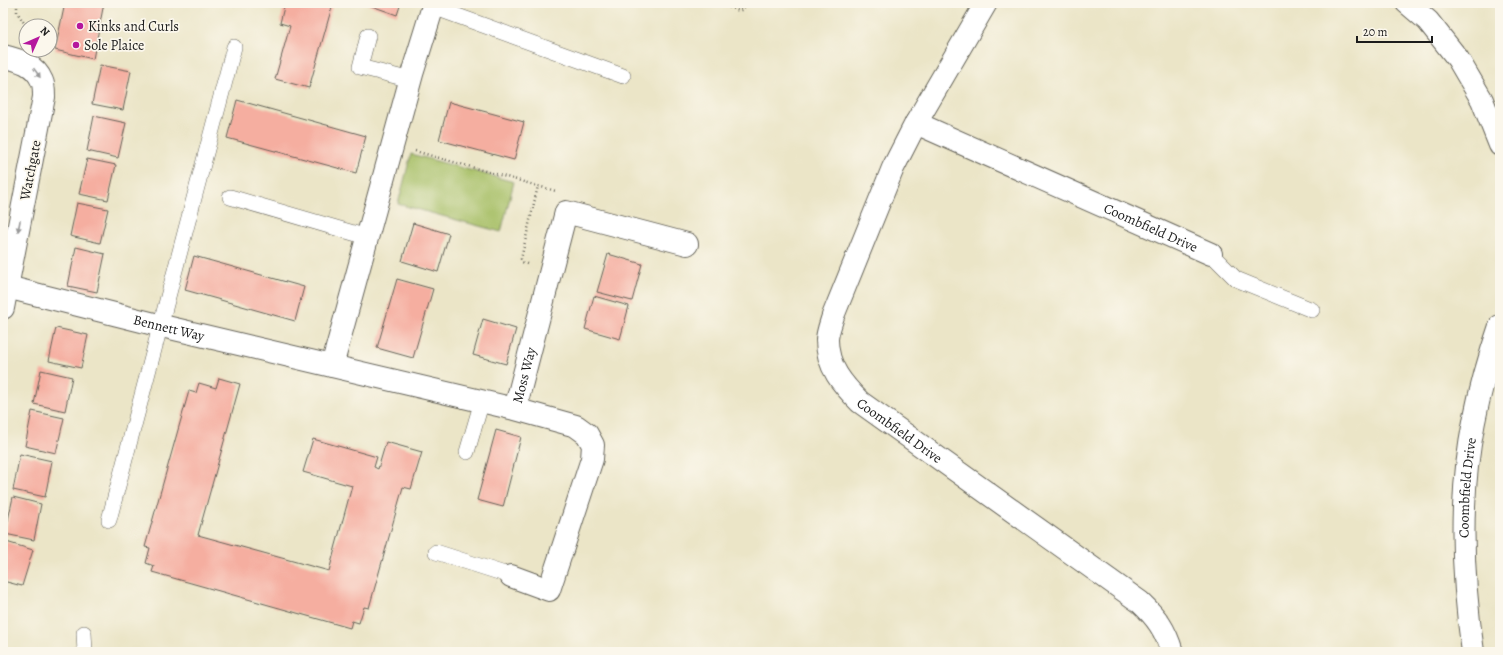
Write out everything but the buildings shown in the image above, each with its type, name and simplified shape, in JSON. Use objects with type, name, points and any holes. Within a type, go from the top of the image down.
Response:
[{"type":"street","name":"Coombfield Drive","points":[[986,3],[916,123],[893,168],[833,316],[827,340],[831,363],[842,383],[860,402],[1140,602],[1156,618],[1168,638],[1172,652]]},
{"type":"street","points":[[1407,3],[1428,21],[1458,59],[1482,100],[1500,145]]},
{"type":"street","points":[[332,366],[411,77],[434,5]]},
{"type":"street","name":"Watchgate","points":[[3,56],[20,60],[32,67],[43,81],[44,97],[5,298]]},
{"type":"street","name":"Coombfield Drive","points":[[916,123],[1211,254]]},
{"type":"street","name":"Moss Way","points":[[511,576],[549,590],[592,459],[593,445],[587,434],[576,426],[515,409],[566,212],[687,244]]},
{"type":"street","name":"Bennett Way","points":[[5,298],[162,326],[515,409]]},
{"type":"street","name":"Coombfield Drive","points":[[1473,652],[1464,573],[1464,507],[1469,452],[1491,351],[1500,326]]},
{"type":"lane","points":[[434,5],[623,76]]},
{"type":"lane","points":[[368,36],[360,67],[411,77]]},
{"type":"lane","points":[[109,520],[162,326],[234,47]]},
{"type":"lane","points":[[230,197],[367,237]]},
{"type":"lane","points":[[1211,254],[1236,279],[1312,310]]},
{"type":"lane","points":[[467,452],[482,401]]},
{"type":"lane","points":[[436,552],[511,576]]},
{"type":"lane","points":[[84,633],[85,652]]},
{"type":"path","points":[[17,3],[17,12],[21,18]]},
{"type":"path","points":[[718,3],[739,11],[743,9],[746,3]]},
{"type":"path","points":[[409,150],[560,192]]},
{"type":"path","points":[[533,265],[522,262],[520,259],[538,186]]},
{"type":"green space","points":[[411,154],[514,182],[501,232],[398,204]]},
{"type":"place","name":"Kinks and Curls","points":[[80,26]]},
{"type":"place","name":"Sole Plaice","points":[[76,45]]}]
